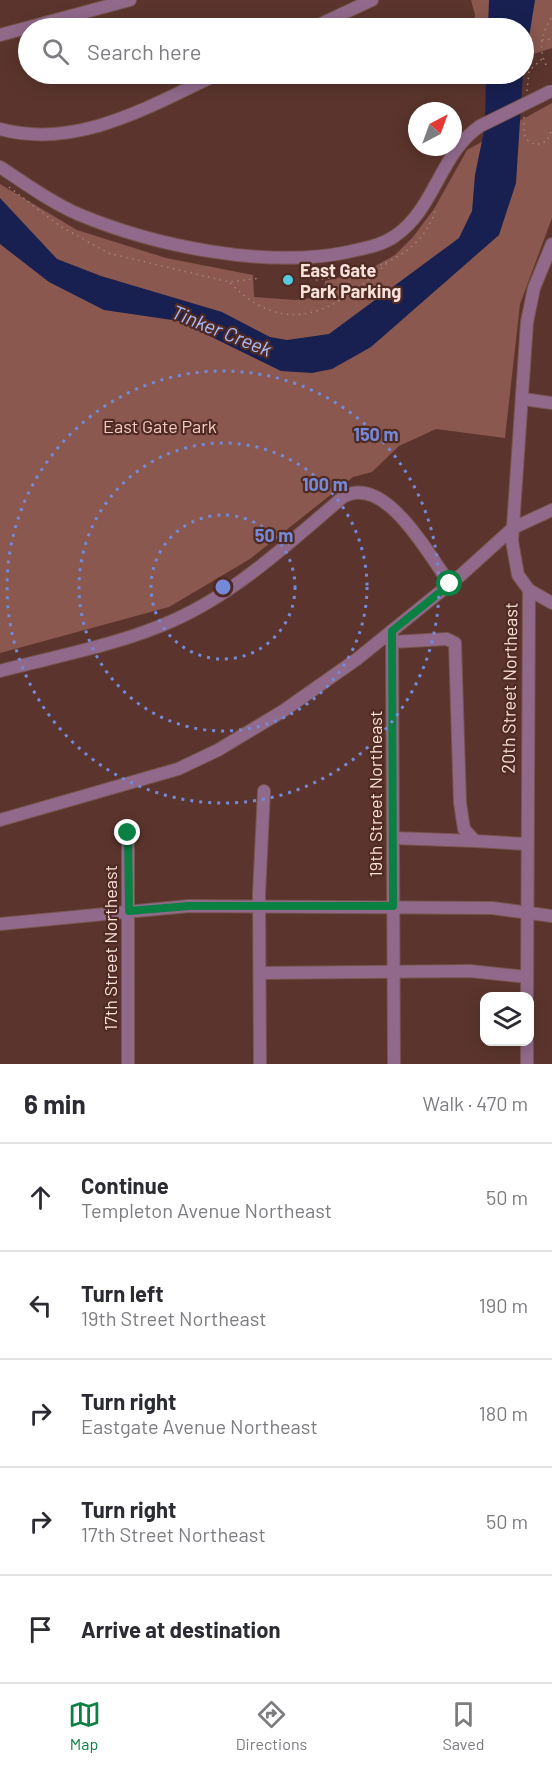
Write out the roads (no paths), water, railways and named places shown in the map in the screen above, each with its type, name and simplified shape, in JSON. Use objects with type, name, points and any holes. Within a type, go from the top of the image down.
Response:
[{"type":"street","points":[[63,18],[130,0]]},
{"type":"street","points":[[333,18],[372,0]]},
{"type":"street","points":[[0,35],[18,30]]},
{"type":"street","points":[[0,129],[34,136],[80,131],[128,116],[197,84]]},
{"type":"street","points":[[0,167],[64,207],[119,228],[235,255],[267,259],[310,258],[370,247],[400,232],[418,212],[453,151],[480,126],[551,91]]},
{"type":"street","name":"20th Street Northeast","points":[[526,992],[529,590],[518,575],[513,528],[530,305],[552,244]]},
{"type":"street","points":[[523,399],[552,403]]},
{"type":"street","points":[[0,671],[146,632],[173,621],[234,584],[343,497],[357,491],[373,494],[393,508],[450,584]]},
{"type":"street","points":[[0,820],[144,780],[200,760],[331,679],[392,636],[513,528],[552,510]]},
{"type":"street","points":[[529,590],[552,603]]},
{"type":"street","points":[[392,636],[447,639],[457,646],[460,803],[464,829],[475,841]]},
{"type":"street","name":"19th Street Northeast","points":[[392,636],[394,1064]]},
{"type":"street","points":[[260,1064],[260,907],[264,791]]},
{"type":"street","name":"17th Street Northeast","points":[[128,833],[128,1064]]},
{"type":"street","points":[[394,838],[526,844]]},
{"type":"street","points":[[0,924],[189,906],[393,906],[526,912],[552,916]]},
{"type":"street","points":[[261,973],[470,971],[526,977]]},
{"type":"street","points":[[527,1046],[527,1064]]},
{"type":"water","points":[[489,0],[535,0],[532,18],[488,18]]},
{"type":"water","name":"Tinker Creek","points":[[486,84],[522,84],[516,183],[499,235],[371,347],[332,369],[312,373],[281,371],[179,321],[104,310],[49,282],[0,244],[0,198],[57,259],[101,276],[222,312],[270,337],[287,340],[329,334],[459,238],[472,211],[475,175],[485,126]]},
{"type":"place","name":"East Gate Park Parking","points":[[288,280]]},
{"type":"park label","name":"East Gate Park","points":[[160,426]]}]
